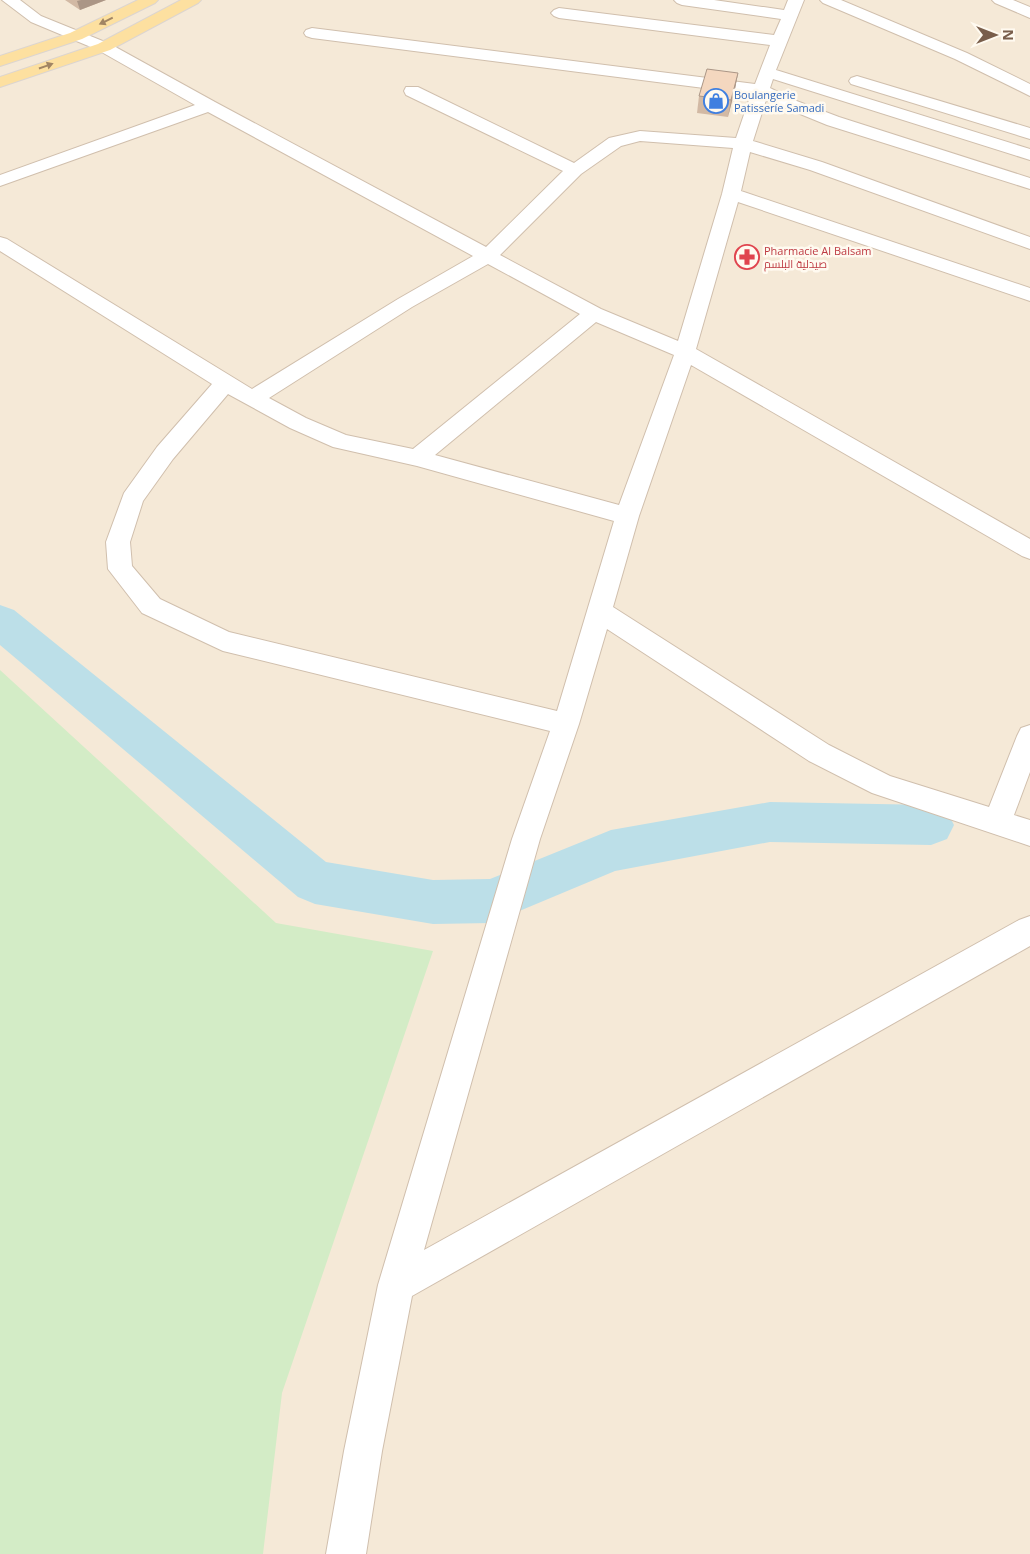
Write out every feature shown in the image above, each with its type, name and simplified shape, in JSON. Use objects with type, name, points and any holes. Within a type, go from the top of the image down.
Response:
[{"type":"main road","points":[[0,60],[76,36],[150,0]]},
{"type":"main road","points":[[0,82],[104,46],[193,0]]},
{"type":"street","points":[[10,0],[36,19],[104,46],[209,106],[594,313],[686,352],[1030,550]]},
{"type":"street","points":[[346,1554],[363,1451],[396,1285],[526,839],[566,724],[627,516],[686,352],[731,194],[743,144],[792,7],[682,0]]},
{"type":"street","points":[[828,0],[962,56],[1030,91]]},
{"type":"street","points":[[1000,0],[1030,13]]},
{"type":"street","points":[[559,13],[770,65],[1030,155]]},
{"type":"street","points":[[312,33],[801,66]]},
{"type":"street","points":[[770,65],[788,104],[1030,184]]},
{"type":"street","points":[[838,76],[1030,134]]},
{"type":"street","points":[[412,91],[575,170]]},
{"type":"street","points":[[0,180],[209,106]]},
{"type":"street","points":[[254,397],[405,303],[489,255],[575,170],[615,142],[624,138],[640,136],[743,144],[816,166],[1030,243]]},
{"type":"street","points":[[731,194],[1030,295]]},
{"type":"street","points":[[0,243],[225,383],[254,397],[298,423],[341,442],[417,458],[627,516]]},
{"type":"street","points":[[417,458],[594,313]]},
{"type":"street","points":[[225,383],[165,453],[132,499],[118,542],[120,569],[151,606],[222,641],[566,724]]},
{"type":"street","points":[[599,611],[818,753],[882,785],[1030,832]]},
{"type":"street","points":[[998,821],[1030,736]]},
{"type":"street","points":[[396,1285],[1030,930]]},
{"type":"shaded area","points":[[0,0],[1030,0],[1030,1554],[0,1554]]},
{"type":"green space","points":[[0,670],[276,923],[433,951],[282,1393],[263,1554],[0,1554]]},
{"type":"building","points":[[707,69],[738,73],[731,100],[699,96]]},
{"type":"waterway","points":[[0,621],[315,882],[433,902],[491,901],[611,851],[770,822],[931,825]]},
{"type":"place","name":"Boulangerie Patisseríe Samadi","points":[[716,101]]},
{"type":"place","name":"Pharmacie Al Balsam صيدلية البلسم","points":[[747,257]]}]
